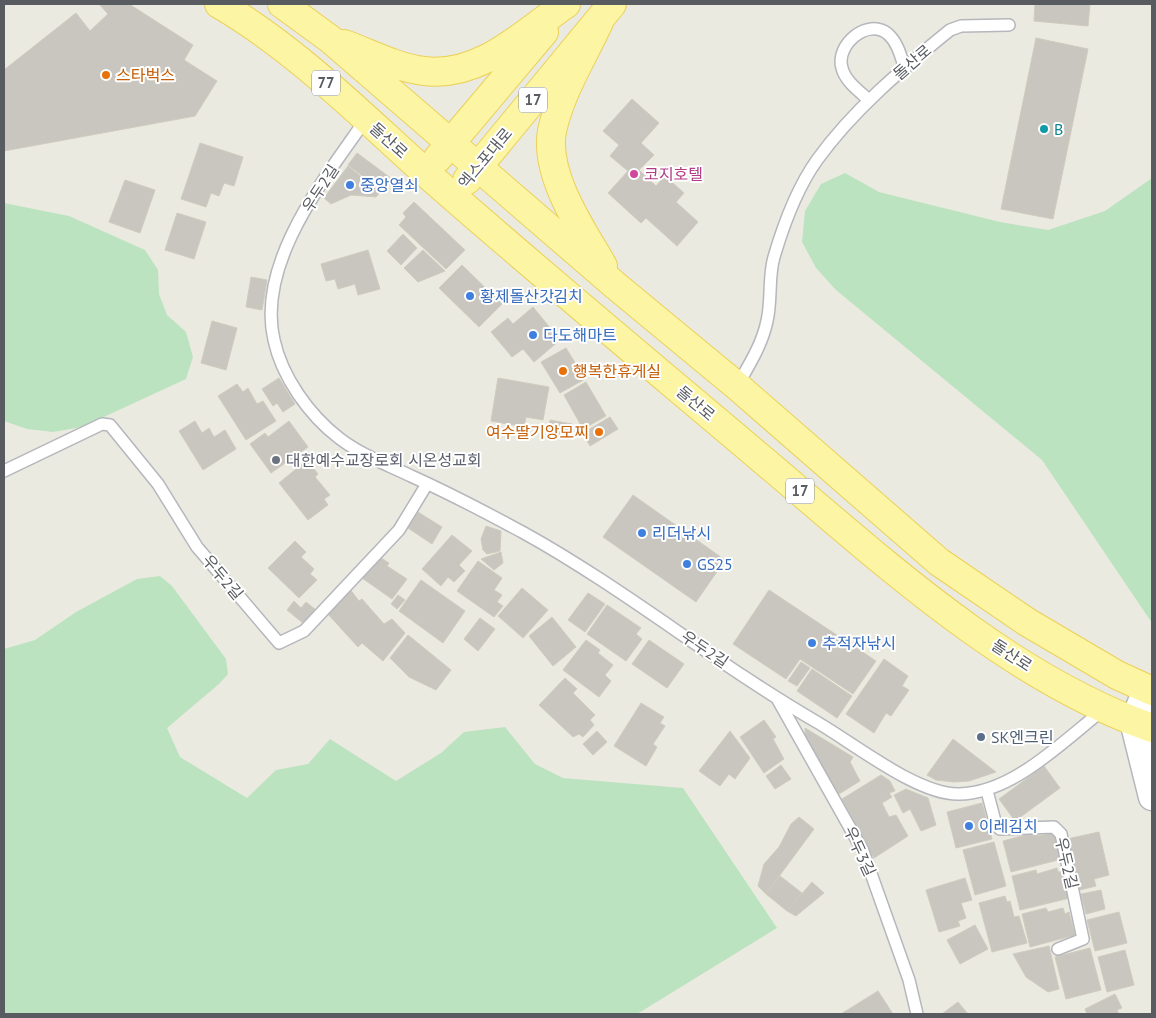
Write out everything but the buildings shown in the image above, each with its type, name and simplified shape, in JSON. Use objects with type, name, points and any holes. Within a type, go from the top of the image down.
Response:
[{"type":"main road","name":"돌산로","points":[[219,4],[278,43],[453,196],[867,548],[961,622],[1051,681],[1104,709],[1142,724]]},
{"type":"main road","points":[[330,39],[424,71],[460,70],[477,64],[500,51],[567,4]]},
{"type":"main road","name":"17","points":[[426,172],[567,4]]},
{"type":"main road","name":"77","points":[[291,6],[450,143]]},
{"type":"main road","points":[[606,13],[559,109],[552,133],[552,156],[558,181],[572,212],[616,286]]},
{"type":"main road","name":"엑스포대로","points":[[453,196],[606,13]]},
{"type":"main road","name":"17","points":[[450,143],[616,286],[737,386],[939,562],[1028,622],[1150,690]]},
{"type":"street","points":[[1150,690],[1142,724],[1152,797]]},
{"type":"lane","name":"돌산로","points":[[737,386],[760,345],[768,320],[773,259],[794,200],[816,161],[869,100],[945,34],[961,26],[1009,25]]},
{"type":"lane","points":[[869,100],[846,77],[841,67],[843,50],[848,42],[858,33],[868,30],[878,30],[887,33],[894,41],[905,69]]},
{"type":"lane","name":"우두2길","points":[[366,119],[324,179],[288,240],[280,259],[274,294],[274,339],[288,376],[314,414],[326,426],[370,457],[524,533],[666,623],[777,699],[905,776],[934,789],[959,794],[987,791],[1012,781],[1104,709]]},
{"type":"lane","name":"우두2길","points":[[4,471],[102,424],[110,425],[158,484],[198,547],[279,644],[304,631],[399,530],[427,484]]},
{"type":"lane","name":"우두3길","points":[[777,699],[863,851],[909,980],[917,1014]]},
{"type":"lane","name":"우두2길","points":[[987,791],[996,825],[1000,828],[1054,827],[1061,834],[1083,940],[1058,949]]},
{"type":"green space","points":[[845,173],[879,192],[1000,222],[1048,230],[1105,211],[1152,178],[1152,623],[1042,460],[836,290],[816,268],[802,242],[805,211],[821,184]]},
{"type":"green space","points":[[4,203],[69,216],[145,250],[158,270],[159,294],[167,315],[186,332],[193,357],[186,379],[82,427],[53,432],[27,429],[4,421]]},
{"type":"green space","points":[[160,576],[172,586],[226,659],[228,674],[219,684],[167,728],[180,757],[247,798],[276,770],[308,764],[330,739],[396,781],[441,753],[464,732],[505,727],[535,764],[563,778],[683,788],[777,928],[637,1014],[4,1014],[4,649],[35,640],[76,612],[137,579]]},
{"type":"place","name":"스타벅스","points":[[106,75]]},
{"type":"place","name":"B","points":[[1044,129]]},
{"type":"place","name":"코지호텔","points":[[634,174]]},
{"type":"place","name":"중앙열쇠","points":[[350,185]]},
{"type":"place","name":"황제돌산갓김치","points":[[470,296]]},
{"type":"place","name":"다도해마트","points":[[533,335]]},
{"type":"place","name":"행복한휴게실","points":[[563,371]]},
{"type":"place","name":"여수딸기앙모찌","points":[[599,432]]},
{"type":"place","name":"대한예수교장로회 시온성교회","points":[[276,460]]},
{"type":"place","name":"리더낚시","points":[[642,533]]},
{"type":"place","name":"GS25","points":[[687,564]]},
{"type":"place","name":"추적자낚시","points":[[812,643]]},
{"type":"place","name":"SK엔크린","points":[[981,737]]},
{"type":"place","name":"이레김치","points":[[969,826]]}]
